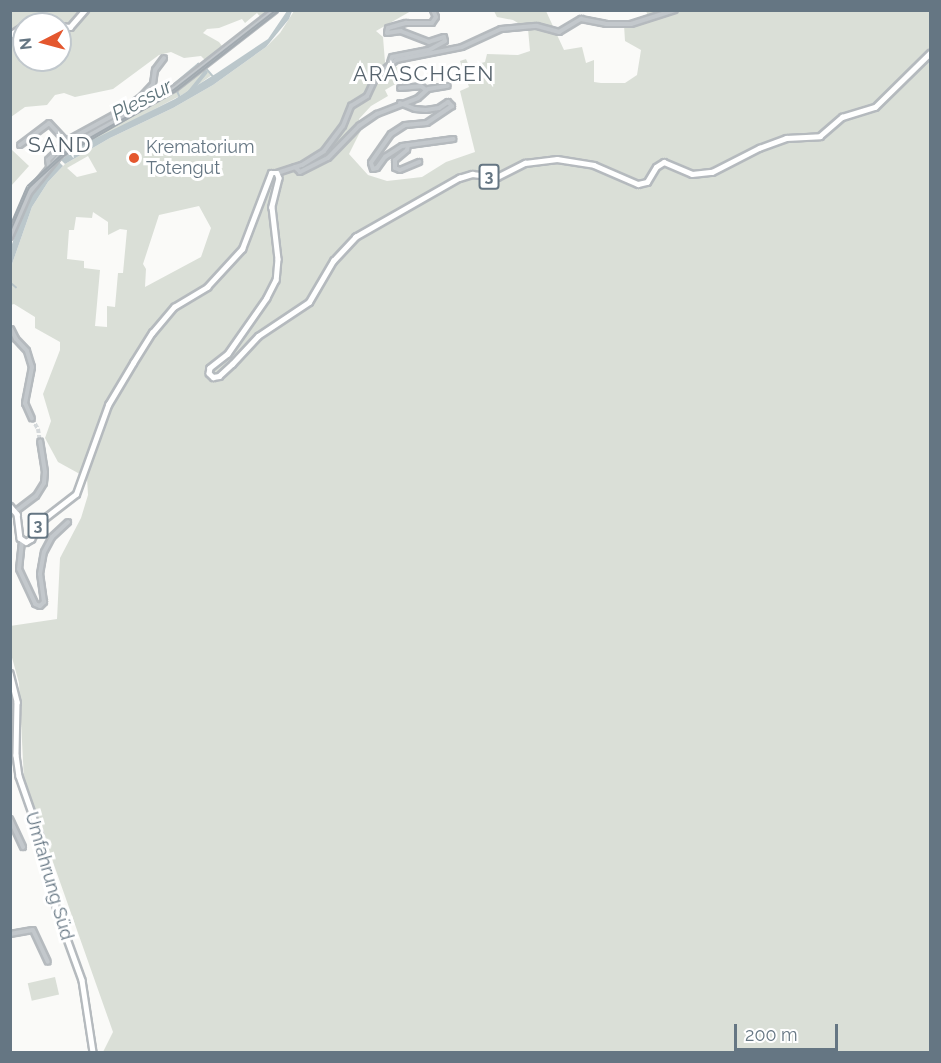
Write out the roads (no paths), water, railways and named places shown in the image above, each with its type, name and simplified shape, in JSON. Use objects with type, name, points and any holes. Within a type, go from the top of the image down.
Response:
[{"type":"main road","points":[[72,25],[85,10]]},
{"type":"main road","name":"3","points":[[10,506],[16,511],[22,541],[30,540],[40,523],[78,491],[108,405],[145,343],[177,305],[207,287],[242,249],[268,176],[272,172],[277,173],[279,178],[272,207],[278,259],[276,280],[270,295],[228,354],[210,368],[209,373],[213,377],[232,364],[258,336],[306,304],[316,293],[336,258],[355,237],[459,178],[472,174],[497,177],[525,163],[558,159],[594,165],[638,184],[647,182],[656,167],[664,162],[692,174],[712,172],[759,148],[786,138],[820,136],[842,117],[875,107],[930,53]]},
{"type":"main road","name":"Umfahrung Süd","points":[[10,673],[17,698],[16,755],[19,776],[40,836],[57,911],[82,980],[93,1053]]},
{"type":"main road","points":[[10,698],[17,698]]},
{"type":"street","points":[[10,237],[26,199],[49,166],[80,141],[175,88],[275,10]]},
{"type":"street","points":[[277,173],[315,158],[328,147],[343,126],[351,106],[367,96],[375,78],[390,63],[393,56],[429,50],[445,41],[442,37],[429,42],[399,31],[387,33],[388,28],[406,22],[433,22],[436,17],[433,10]]},
{"type":"street","points":[[390,63],[403,58],[462,48],[501,29],[537,26],[559,32],[581,19],[628,25],[675,10]]},
{"type":"street","points":[[49,166],[48,160],[67,142],[140,98],[153,86],[155,70],[164,58]]},
{"type":"street","points":[[400,88],[421,86],[426,90]]},
{"type":"street","points":[[295,167],[300,172],[326,159],[361,124],[400,103],[418,98],[426,90],[448,86]]},
{"type":"street","points":[[400,103],[415,110],[428,111],[448,102],[452,106],[427,123],[405,125],[391,134],[379,149],[371,168],[376,169],[387,156],[408,145],[454,139]]},
{"type":"street","points":[[20,145],[49,123],[60,131],[67,142]]},
{"type":"street","points":[[408,145],[394,161],[396,169],[400,170],[419,162]]},
{"type":"street","points":[[11,328],[16,340],[27,351],[32,367],[26,403],[32,419]]},
{"type":"street","points":[[16,511],[36,496],[44,483],[45,472],[40,441]]},
{"type":"street","points":[[22,541],[19,569],[35,604],[40,606],[44,602],[40,577],[44,553],[52,537],[68,522]]},
{"type":"street","points":[[10,819],[23,847]]},
{"type":"street","points":[[10,934],[33,930],[48,962]]},
{"type":"waterway","name":"Plessur","points":[[173,85],[198,64],[202,64]]},
{"type":"waterway","points":[[206,68],[213,76]]},
{"type":"waterway","points":[[188,94],[206,72]]},
{"type":"waterway","name":"Plessur","points":[[177,90],[180,97]]},
{"type":"waterway","points":[[84,136],[91,132]]},
{"type":"waterway","points":[[10,282],[16,287]]},
{"type":"tunnel","points":[[32,419],[38,429],[40,441]]},
{"type":"railway","points":[[10,229],[28,187],[64,154],[174,91],[278,10]]},
{"type":"place","name":"Krematorium Totengut","points":[[134,158]]},
{"type":"district","name":"ARASCHGEN","points":[[424,74]]},
{"type":"district","name":"SAND","points":[[60,145]]}]
